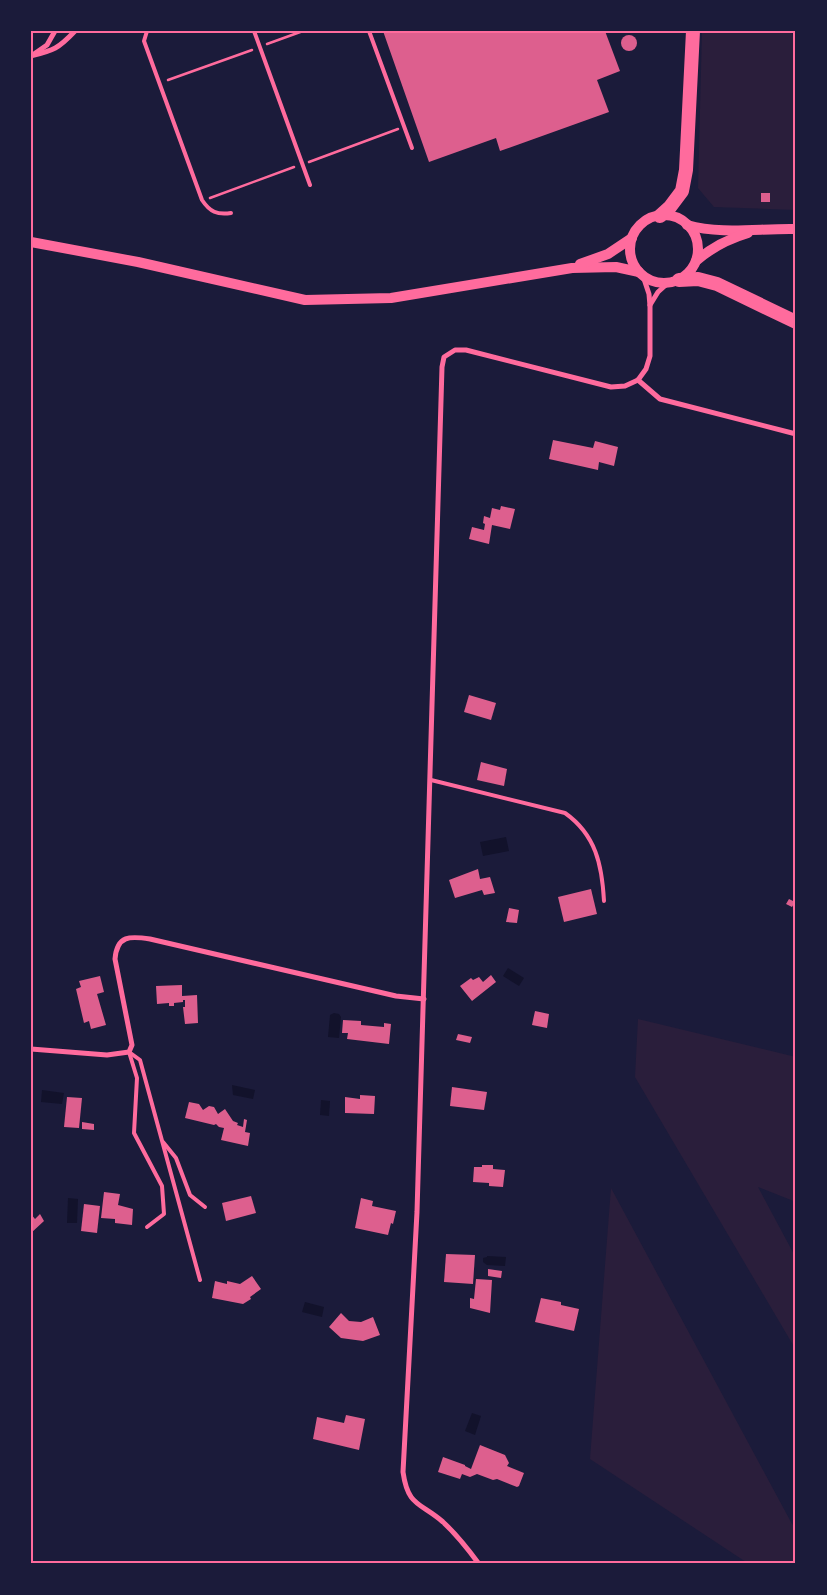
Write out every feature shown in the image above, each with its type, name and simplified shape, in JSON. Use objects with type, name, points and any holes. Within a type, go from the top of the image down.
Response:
[{"type":"highway","points":[[660,216],[670,207],[682,191],[686,170],[693,31]]},
{"type":"highway","points":[[674,281],[698,279],[717,284],[796,322]]},
{"type":"main road","points":[[641,274],[631,256],[632,238],[636,230],[643,223],[660,216],[670,216],[679,219],[687,225],[697,242],[698,252],[696,261]]},
{"type":"main road","points":[[687,225],[701,229],[721,230],[796,229]]},
{"type":"main road","points":[[31,242],[138,262],[305,300],[391,298],[572,268],[616,267],[641,274],[659,283],[674,281],[686,275],[696,261],[710,249],[724,242],[761,230]]},
{"type":"main road","points":[[572,268],[608,254],[632,238]]},
{"type":"street","points":[[32,56],[46,45],[55,31]]},
{"type":"street","points":[[32,56],[52,51],[75,31]]},
{"type":"street","points":[[479,1564],[468,1548],[442,1521],[420,1507],[409,1496],[403,1472],[417,1212],[442,367],[444,357],[455,350],[466,350],[611,387],[625,386],[638,380],[646,369],[650,356],[649,294],[641,274]]},
{"type":"street","points":[[650,306],[658,292],[674,281]]},
{"type":"street","points":[[638,380],[660,399],[796,434]]},
{"type":"street","points":[[31,1049],[107,1055],[129,1052],[132,1044],[114,959],[116,948],[121,940],[134,937],[159,941],[396,996],[424,999]]},
{"type":"lane","points":[[147,31],[144,41],[202,200],[214,212],[222,214],[231,213]]},
{"type":"lane","points":[[254,31],[310,185]]},
{"type":"lane","points":[[369,31],[412,148]]},
{"type":"lane","points":[[431,780],[565,813],[582,828],[595,848],[603,885],[604,901]]},
{"type":"lane","points":[[129,1052],[140,1060],[200,1280]]},
{"type":"lane","points":[[129,1052],[137,1078],[134,1134],[162,1186],[164,1214],[147,1227]]},
{"type":"lane","points":[[162,1141],[176,1158],[190,1195],[205,1207]]},
{"type":"path","points":[[160,83],[302,31]]},
{"type":"shaded area","points":[[702,31],[791,31],[796,44],[796,210],[714,207],[698,188]]},
{"type":"shaded area","points":[[506,837],[509,851],[483,856],[480,842]]},
{"type":"shaded area","points":[[508,968],[524,978],[519,986],[503,976]]},
{"type":"shaded area","points":[[334,1013],[339,1014],[341,1017],[339,1038],[328,1037],[330,1015]]},
{"type":"shaded area","points":[[638,1019],[796,1057],[796,1202],[758,1187],[796,1258],[796,1350],[635,1077]]},
{"type":"shaded area","points":[[232,1085],[255,1090],[253,1099],[233,1095]]},
{"type":"shaded area","points":[[42,1090],[64,1093],[62,1104],[41,1102]]},
{"type":"shaded area","points":[[321,1100],[330,1101],[329,1116],[320,1115]]},
{"type":"shaded area","points":[[611,1188],[792,1524],[796,1528],[796,1564],[749,1564],[590,1459]]},
{"type":"shaded area","points":[[68,1198],[78,1199],[77,1223],[67,1223]]},
{"type":"shaded area","points":[[487,1256],[506,1257],[505,1266],[487,1265],[483,1262],[483,1258]]},
{"type":"shaded area","points":[[305,1302],[324,1307],[322,1317],[302,1312]]},
{"type":"shaded area","points":[[472,1413],[481,1416],[475,1435],[465,1431]]},
{"type":"building","points":[[383,31],[605,31],[620,71],[597,80],[609,112],[500,151],[496,138],[429,162]]},
{"type":"building","points":[[629,35],[635,37],[637,43],[635,49],[629,51],[623,49],[621,43],[623,37]]},
{"type":"building","points":[[761,193],[770,193],[770,202],[761,202]]},
{"type":"building","points":[[553,440],[593,448],[595,441],[618,447],[614,466],[599,462],[598,470],[549,459]]},
{"type":"building","points":[[501,506],[515,509],[510,529],[492,525],[489,544],[469,539],[472,527],[484,530],[484,516],[490,518],[492,508],[500,510]]},
{"type":"building","points":[[469,695],[496,703],[491,720],[464,712]]},
{"type":"building","points":[[481,762],[507,769],[504,786],[477,780]]},
{"type":"building","points":[[478,869],[480,879],[490,877],[495,893],[484,895],[482,890],[455,898],[449,880]]},
{"type":"building","points":[[591,889],[597,914],[564,922],[558,897]]},
{"type":"building","points":[[789,899],[795,902],[792,907],[786,904]]},
{"type":"building","points":[[509,908],[519,910],[517,923],[506,922]]},
{"type":"building","points":[[491,975],[496,982],[472,1001],[460,986],[471,978],[473,980],[479,977],[483,982]]},
{"type":"building","points":[[100,976],[104,992],[97,994],[106,1025],[91,1029],[89,1021],[84,1023],[76,989],[81,987],[79,981]]},
{"type":"building","points":[[182,985],[182,996],[197,995],[198,1023],[185,1024],[183,1007],[185,1007],[185,1000],[174,1003],[174,1006],[169,1006],[169,1003],[157,1004],[156,986]]},
{"type":"building","points":[[535,1011],[549,1014],[547,1028],[532,1025]]},
{"type":"building","points":[[343,1020],[361,1021],[361,1025],[384,1027],[384,1023],[391,1024],[389,1044],[347,1039],[348,1033],[342,1033]]},
{"type":"building","points":[[458,1034],[472,1037],[470,1043],[456,1040]]},
{"type":"building","points":[[452,1087],[487,1092],[484,1110],[450,1106]]},
{"type":"building","points":[[360,1095],[375,1096],[374,1114],[345,1113],[345,1097],[360,1099]]},
{"type":"building","points":[[67,1097],[82,1098],[79,1128],[64,1127]]},
{"type":"building","points":[[189,1102],[199,1104],[203,1110],[209,1106],[214,1107],[218,1114],[225,1109],[233,1121],[238,1123],[237,1125],[243,1127],[244,1119],[247,1120],[245,1132],[250,1133],[248,1146],[221,1140],[224,1128],[216,1124],[185,1118]]},
{"type":"building","points":[[82,1122],[94,1124],[94,1130],[82,1129]]},
{"type":"building","points":[[482,1165],[493,1165],[493,1169],[505,1170],[503,1187],[489,1186],[489,1183],[473,1182],[474,1167],[482,1167]]},
{"type":"building","points":[[104,1192],[120,1194],[118,1205],[133,1209],[132,1225],[115,1223],[115,1219],[101,1218]]},
{"type":"building","points":[[251,1196],[256,1213],[226,1221],[222,1203]]},
{"type":"building","points":[[361,1198],[373,1201],[372,1206],[396,1211],[388,1235],[355,1228]]},
{"type":"building","points":[[84,1204],[100,1206],[97,1233],[81,1231]]},
{"type":"building","points":[[31,1214],[35,1219],[40,1214],[44,1221],[31,1233]]},
{"type":"building","points":[[446,1254],[475,1255],[473,1284],[444,1282]]},
{"type":"building","points":[[488,1269],[502,1271],[501,1278],[488,1276]]},
{"type":"building","points":[[252,1276],[261,1289],[243,1304],[212,1298],[215,1281],[227,1284],[227,1281],[240,1284]]},
{"type":"building","points":[[476,1279],[492,1280],[490,1313],[470,1308],[470,1298],[474,1299]]},
{"type":"building","points":[[541,1298],[561,1302],[561,1305],[579,1309],[574,1331],[535,1322]]},
{"type":"building","points":[[341,1313],[349,1321],[361,1322],[373,1317],[380,1335],[363,1341],[341,1338],[329,1327]]},
{"type":"building","points":[[346,1415],[365,1419],[359,1450],[313,1439],[317,1417],[344,1423]]},
{"type":"building","points":[[480,1445],[505,1455],[509,1463],[507,1466],[524,1473],[519,1486],[517,1487],[477,1474],[470,1477],[462,1474],[460,1479],[438,1472],[443,1457],[471,1469]]}]
